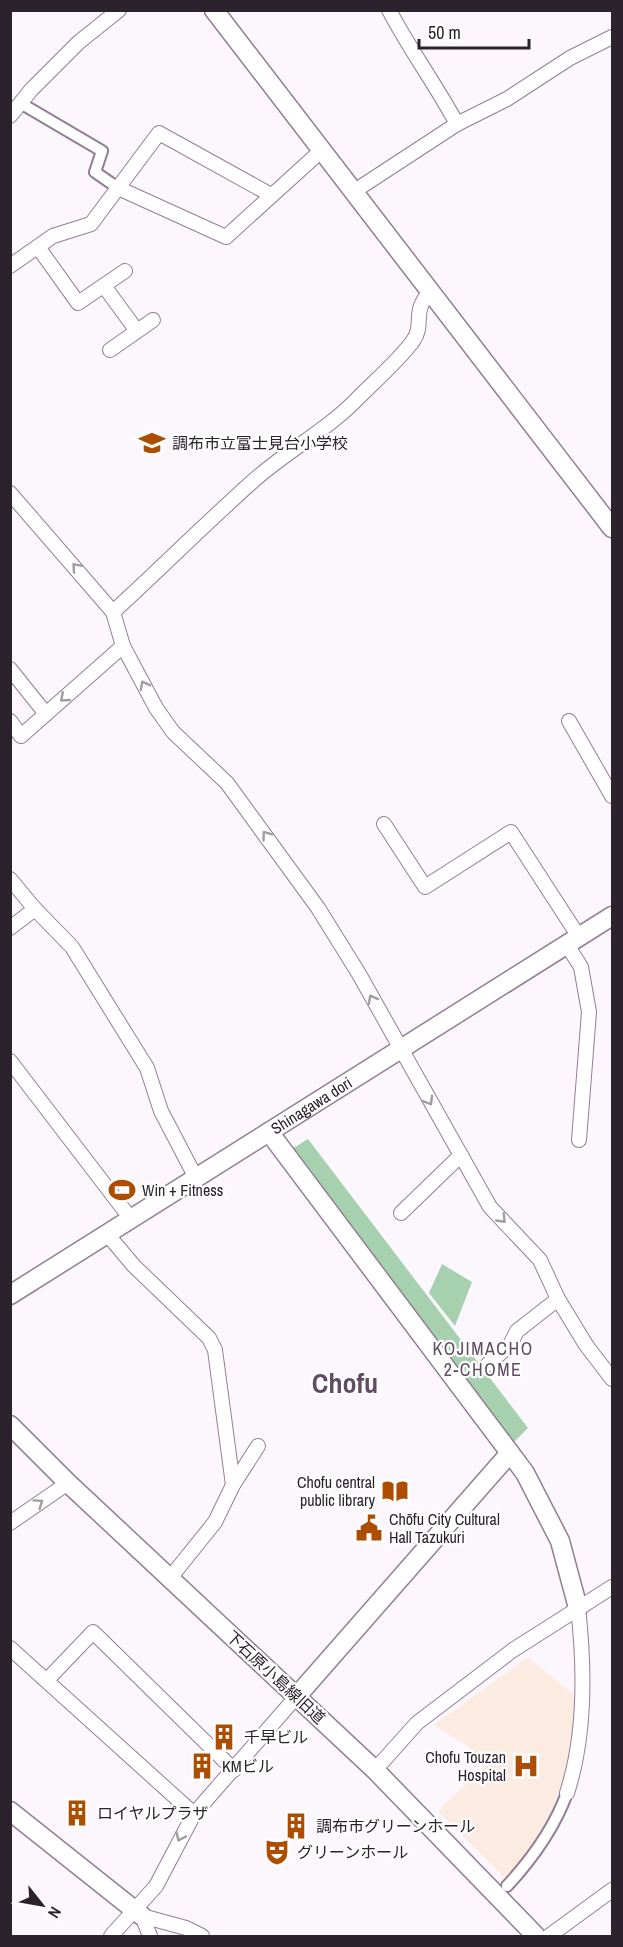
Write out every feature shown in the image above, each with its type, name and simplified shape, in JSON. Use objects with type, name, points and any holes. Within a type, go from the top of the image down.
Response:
[{"type":"street","points":[[10,116],[31,90],[79,42],[118,10]]},
{"type":"street","points":[[214,10],[612,528]]},
{"type":"street","points":[[389,10],[414,56],[438,88],[457,124]]},
{"type":"street","points":[[353,192],[457,124],[507,99],[570,58],[612,37]]},
{"type":"street","points":[[22,104],[102,152],[95,172],[118,188],[226,237],[322,150]]},
{"type":"street","points":[[10,266],[53,236],[91,224],[159,133],[271,195]]},
{"type":"street","points":[[38,247],[78,303],[125,271]]},
{"type":"street","points":[[104,285],[137,331]]},
{"type":"street","points":[[113,612],[254,480],[318,434],[357,400],[413,341],[419,328],[417,316],[421,301],[430,292]]},
{"type":"street","points":[[110,350],[153,320]]},
{"type":"street","points":[[10,494],[113,612],[123,646],[156,708],[173,732],[226,783],[318,908],[490,1207],[540,1260],[558,1299],[586,1345],[612,1379]]},
{"type":"street","points":[[10,722],[21,735],[123,646]]},
{"type":"street","points":[[10,669],[46,714]]},
{"type":"street","points":[[569,721],[612,796]]},
{"type":"street","points":[[384,824],[425,887],[511,832],[573,941],[580,967],[589,1012],[579,1140]]},
{"type":"street","points":[[10,879],[35,909],[72,946],[147,1068],[161,1111],[196,1178]]},
{"type":"street","points":[[10,928],[35,909]]},
{"type":"street","name":"Shinagawa dori","points":[[10,1295],[612,916]]},
{"type":"street","points":[[10,1060],[131,1219]]},
{"type":"street","points":[[269,1132],[510,1453],[535,1491],[560,1541],[578,1608],[584,1662],[578,1742],[567,1793],[559,1814],[540,1845],[507,1886]]},
{"type":"street","points":[[400,1213],[461,1155]]},
{"type":"street","points":[[107,1234],[134,1266],[209,1338],[215,1350],[233,1485]]},
{"type":"street","points":[[488,1364],[510,1346],[517,1331],[558,1299]]},
{"type":"street","name":"下石原小島線旧道","points":[[10,1425],[68,1484],[375,1770],[536,1936]]},
{"type":"street","points":[[170,1578],[215,1522],[233,1485],[258,1446]]},
{"type":"street","points":[[111,1936],[139,1913],[163,1876],[179,1837],[194,1814],[510,1453]]},
{"type":"street","points":[[10,1523],[68,1484]]},
{"type":"street","points":[[375,1770],[417,1723],[513,1650],[612,1587]]},
{"type":"street","points":[[46,1680],[93,1632],[234,1770]]},
{"type":"street","points":[[10,1648],[194,1814]]},
{"type":"street","points":[[10,1811],[139,1913],[193,1935]]},
{"type":"street","points":[[549,1936],[612,1890]]},
{"type":"street","points":[[139,1913],[150,1936]]},
{"type":"shaded area","name":"Chofu Touzan Hospital","points":[[528,1657],[576,1697],[572,1740],[567,1768],[551,1813],[522,1863],[507,1880],[438,1811],[487,1764],[466,1745],[434,1725]]},
{"type":"green space","points":[[308,1139],[528,1428],[512,1444],[292,1149]]},
{"type":"green space","points":[[442,1264],[472,1282],[455,1326],[429,1293]]},
{"type":"place","name":"調布市立富士見台小学校","points":[[152,443]]},
{"type":"place","name":"Win + Fitness","points":[[122,1190]]},
{"type":"place","name":"Chofu central public library","points":[[395,1491]]},
{"type":"place","name":"Chōfu City Cultural Hall Tazukuri","points":[[369,1528]]},
{"type":"place","name":"千早ビル","points":[[224,1737]]},
{"type":"place","name":"KMビル","points":[[202,1766]]},
{"type":"place","name":"Chofu Touzan Hospital","points":[[526,1766]]},
{"type":"place","name":"ロイヤルプラザ","points":[[77,1813]]},
{"type":"place","name":"調布市グリーンホール","points":[[296,1826]]},
{"type":"place","name":"グリーンホール","points":[[277,1852]]},
{"type":"district","name":"KOJIMACHO 2-CHOME","points":[[483,1358]]},
{"type":"district","name":"Chofu","points":[[345,1383]]}]
